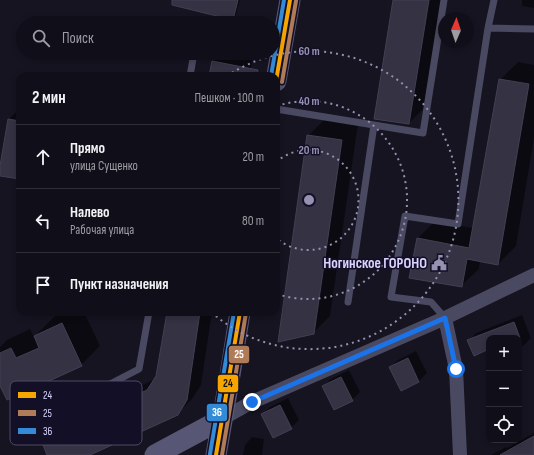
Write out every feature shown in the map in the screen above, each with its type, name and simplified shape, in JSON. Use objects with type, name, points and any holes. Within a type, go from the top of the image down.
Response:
[{"type":"main road","points":[[280,58],[290,0]]},
{"type":"main road","points":[[278,72],[280,60]]},
{"type":"main road","points":[[216,455],[239,316]]},
{"type":"main road","points":[[155,455],[222,419]]},
{"type":"street","points":[[222,419],[252,402],[445,318],[534,275]]},
{"type":"street","points":[[445,318],[456,369],[460,455]]},
{"type":"lane","points":[[280,110],[423,133],[444,0]]},
{"type":"lane","points":[[445,318],[431,302],[391,297],[405,216],[458,224],[488,28],[494,0]]},
{"type":"lane","points":[[488,28],[534,29]]},
{"type":"lane","points":[[191,72],[193,60]]},
{"type":"lane","points":[[348,302],[374,125]]},
{"type":"lane","points":[[116,381],[139,369],[148,316]]},
{"type":"building","points":[[172,0],[238,0],[234,16],[217,16],[172,5]]},
{"type":"building","points":[[393,0],[429,0],[409,124],[374,119]]},
{"type":"building","points":[[212,61],[258,70],[258,72],[210,72]]},
{"type":"building","points":[[499,79],[529,84],[498,265],[467,259],[462,287],[409,278],[417,238],[469,248]]},
{"type":"building","points":[[8,119],[16,120],[16,178],[0,176],[0,166]]},
{"type":"building","points":[[307,135],[342,140],[314,334],[278,342]]},
{"type":"building","points":[[166,316],[199,316],[187,400],[178,415],[142,431],[142,392],[147,390],[156,376]]},
{"type":"building","points":[[514,322],[519,335],[486,335],[486,350],[474,356],[467,340]]},
{"type":"building","points":[[62,323],[82,366],[49,381],[10,381],[10,399],[7,400],[0,386],[0,353],[11,348],[16,358],[39,348],[34,336]]},
{"type":"building","points":[[408,358],[419,382],[401,391],[389,367]]},
{"type":"building","points":[[341,377],[353,401],[334,410],[322,386]]},
{"type":"building","points":[[280,405],[292,429],[273,438],[261,414]]},
{"type":"building","points":[[534,436],[534,455],[500,455],[522,443]]},
{"type":"building","points":[[43,445],[112,445],[90,455],[47,455]]},
{"type":"transit line","name":"36","points":[[280,23],[284,0]]},
{"type":"transit line","name":"24","points":[[280,58],[290,0]]},
{"type":"transit line","name":"25","points":[[282,82],[296,1]]},
{"type":"transit line","name":"36","points":[[272,72],[274,60]]},
{"type":"transit line","name":"24","points":[[278,72],[280,60]]},
{"type":"transit line","name":"36","points":[[210,454],[233,316]]},
{"type":"transit line","name":"24","points":[[216,455],[239,316]]},
{"type":"transit line","name":"25","points":[[222,455],[245,316]]},
{"type":"place","name":"Ногинское ГОРОНО","points":[[439,263]]},
{"type":"route","points":[[252,402],[445,318],[456,369]]}]
